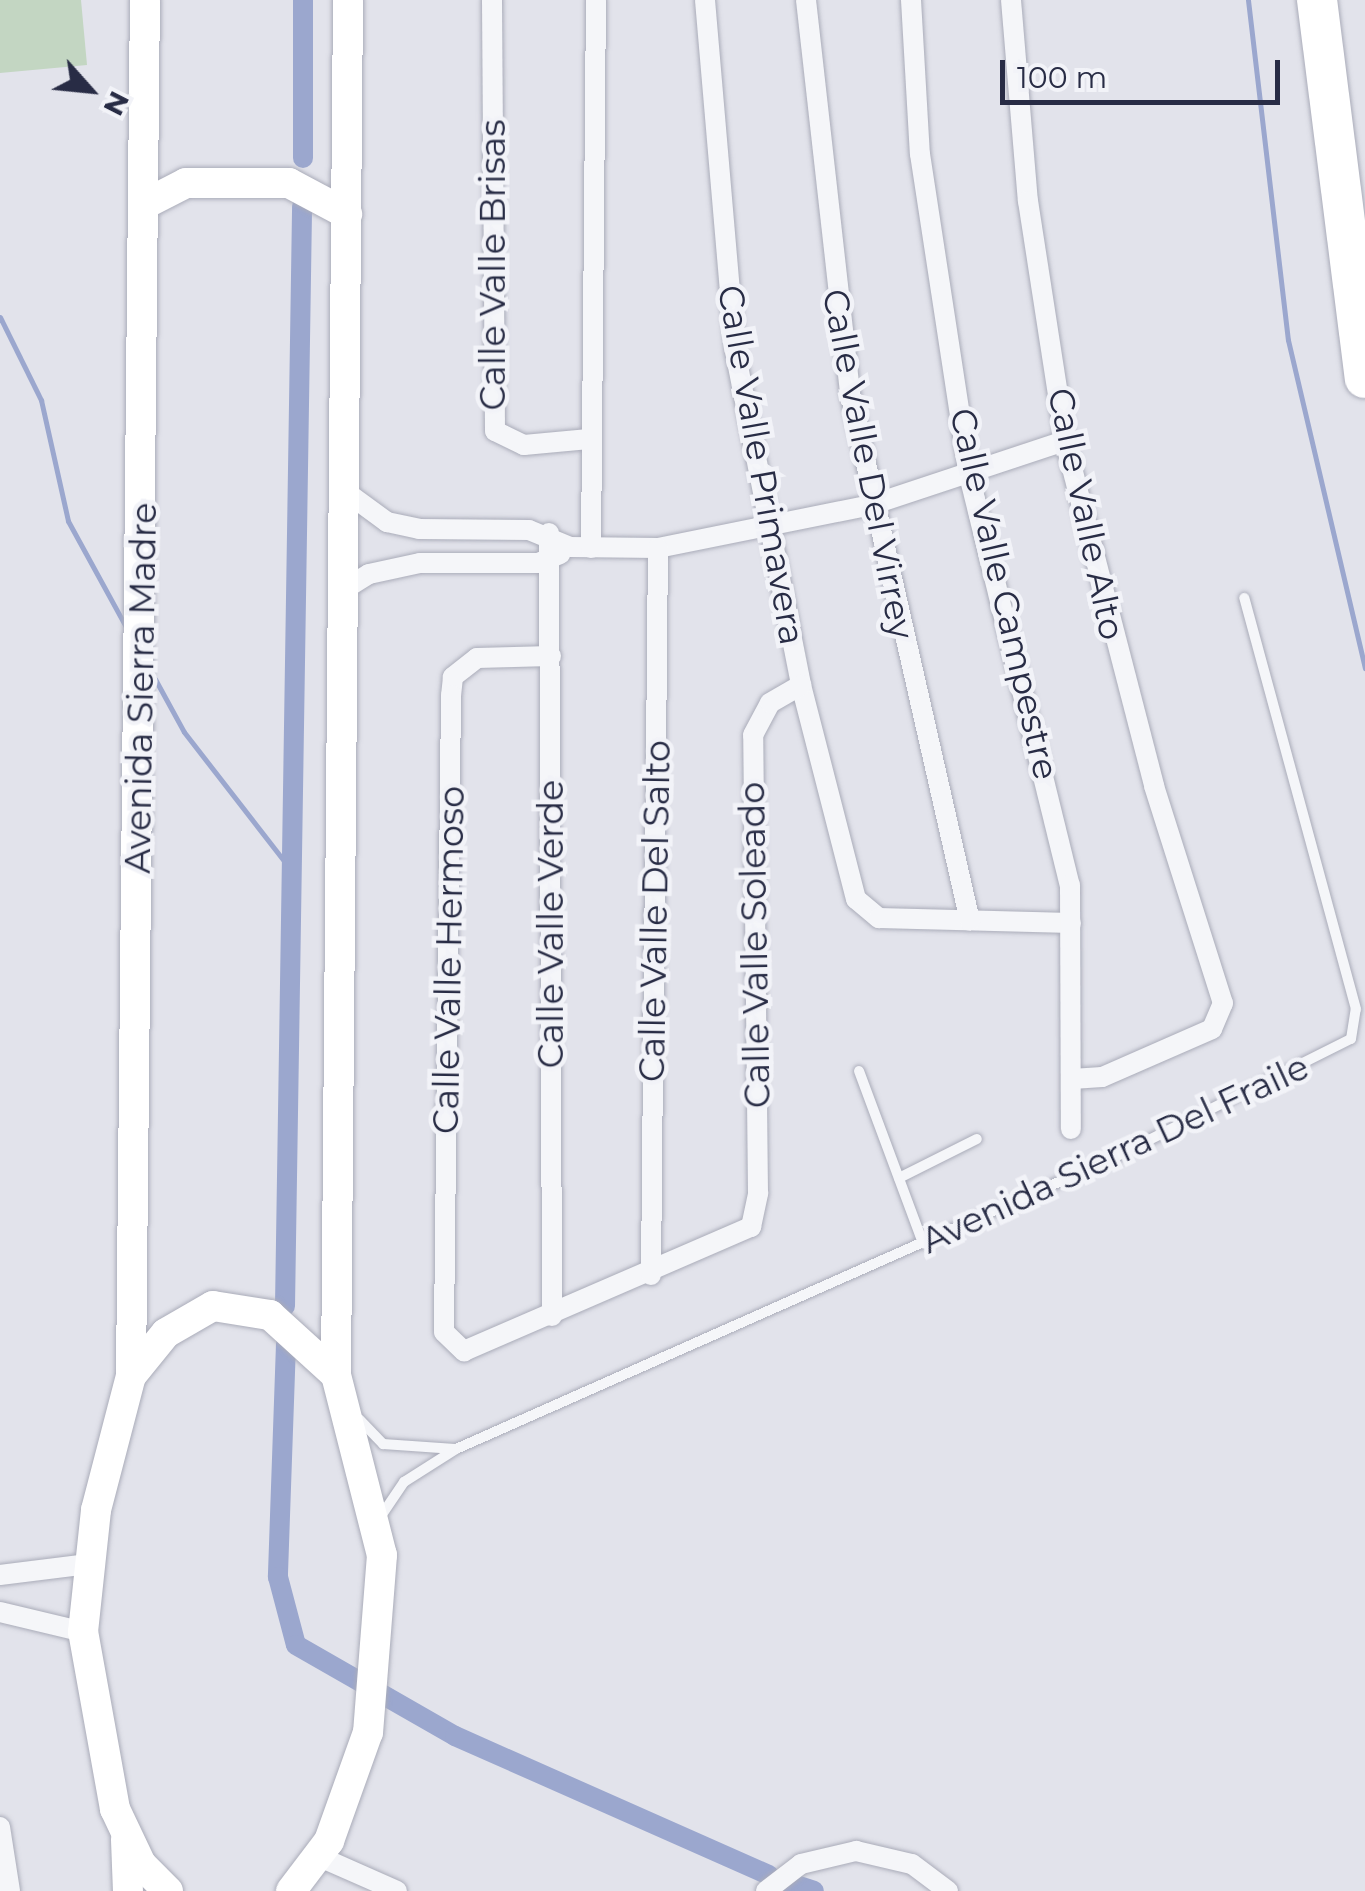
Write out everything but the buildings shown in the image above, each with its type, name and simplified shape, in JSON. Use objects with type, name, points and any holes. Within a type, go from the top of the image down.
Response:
[{"type":"highway","points":[[1317,0],[1365,378]]},
{"type":"highway","points":[[1340,0],[1365,226]]},
{"type":"street","name":"Avenida Sierra Madre","points":[[131,1376],[148,203],[145,0]]},
{"type":"street","points":[[291,1891],[320,1857],[368,1732],[381,1646],[377,1524],[340,1383],[340,592],[348,0]]},
{"type":"street","name":"Calle Valle Brisas","points":[[492,0],[495,431],[524,444],[589,440]]},
{"type":"street","points":[[580,548],[589,440],[596,0]]},
{"type":"street","name":"Calle Valle Primavera","points":[[705,0],[735,350],[801,684],[856,899],[871,916],[970,921]]},
{"type":"street","name":"Calle Valle Del Virrey","points":[[806,0],[828,249],[871,505],[970,921]]},
{"type":"street","name":"Calle Valle Campestre","points":[[911,0],[920,154],[969,475],[1066,852],[1071,923],[1072,1129]]},
{"type":"street","name":"Calle Valle Alto","points":[[1012,0],[1028,202],[1066,441],[1221,1014],[1212,1030],[1102,1077],[1072,1079]]},
{"type":"street","points":[[147,155],[184,172],[290,170],[321,166],[348,145]]},
{"type":"street","points":[[148,203],[186,183],[290,183],[347,214]]},
{"type":"street","points":[[340,592],[370,574],[420,563],[550,561],[580,548],[658,548],[772,529],[871,505],[1066,441]]},
{"type":"street","points":[[342,489],[387,522],[420,529],[549,533],[580,548]]},
{"type":"street","points":[[420,529],[420,563]]},
{"type":"street","name":"Calle Valle Verde","points":[[549,533],[552,1316]]},
{"type":"street","name":"Calle Valle Del Salto","points":[[651,1275],[658,548]]},
{"type":"street","name":"Calle Valle Hermoso","points":[[551,656],[477,658],[454,676],[444,1332],[451,1346],[485,1348],[552,1316]]},
{"type":"street","name":"Calle Valle Soleado","points":[[651,1275],[751,1226],[758,1194],[753,734],[770,703],[801,684]]},
{"type":"street","points":[[970,921],[1071,923]]},
{"type":"street","points":[[552,1316],[651,1275]]},
{"type":"street","points":[[128,1891],[126,1838],[98,1750],[83,1632],[88,1564],[131,1376],[166,1333],[213,1306],[270,1315],[340,1383]]},
{"type":"street","points":[[0,1576],[88,1564]]},
{"type":"street","points":[[0,1612],[83,1632]]},
{"type":"street","points":[[0,1830],[10,1891]]},
{"type":"street","points":[[126,1838],[168,1891]]},
{"type":"street","points":[[766,1891],[802,1864],[856,1852],[912,1864],[948,1891]]},
{"type":"street","points":[[320,1857],[397,1891]]},
{"type":"lane","name":"Avenida Sierra Del Fraile","points":[[377,1524],[404,1482],[456,1449],[923,1243],[1341,1049],[1357,1031],[1244,598]]},
{"type":"lane","points":[[859,1071],[923,1243]]},
{"type":"lane","points":[[899,1178],[977,1139]]},
{"type":"lane","name":"Avenida Sierra Del Fraile","points":[[340,1383],[383,1444],[456,1449]]},
{"type":"green space","points":[[0,0],[81,0],[87,65],[0,73]]},
{"type":"waterway","points":[[303,0],[303,158]]},
{"type":"waterway","points":[[1248,0],[1288,340],[1365,668]]},
{"type":"waterway","points":[[285,1306],[302,206]]},
{"type":"waterway","points":[[0,317],[41,400],[68,521],[126,627]]},
{"type":"waterway","points":[[155,679],[184,732],[292,871]]},
{"type":"waterway","points":[[286,1344],[278,1577],[296,1645],[455,1736],[769,1875]]},
{"type":"waterway","points":[[790,1883],[814,1891]]}]
